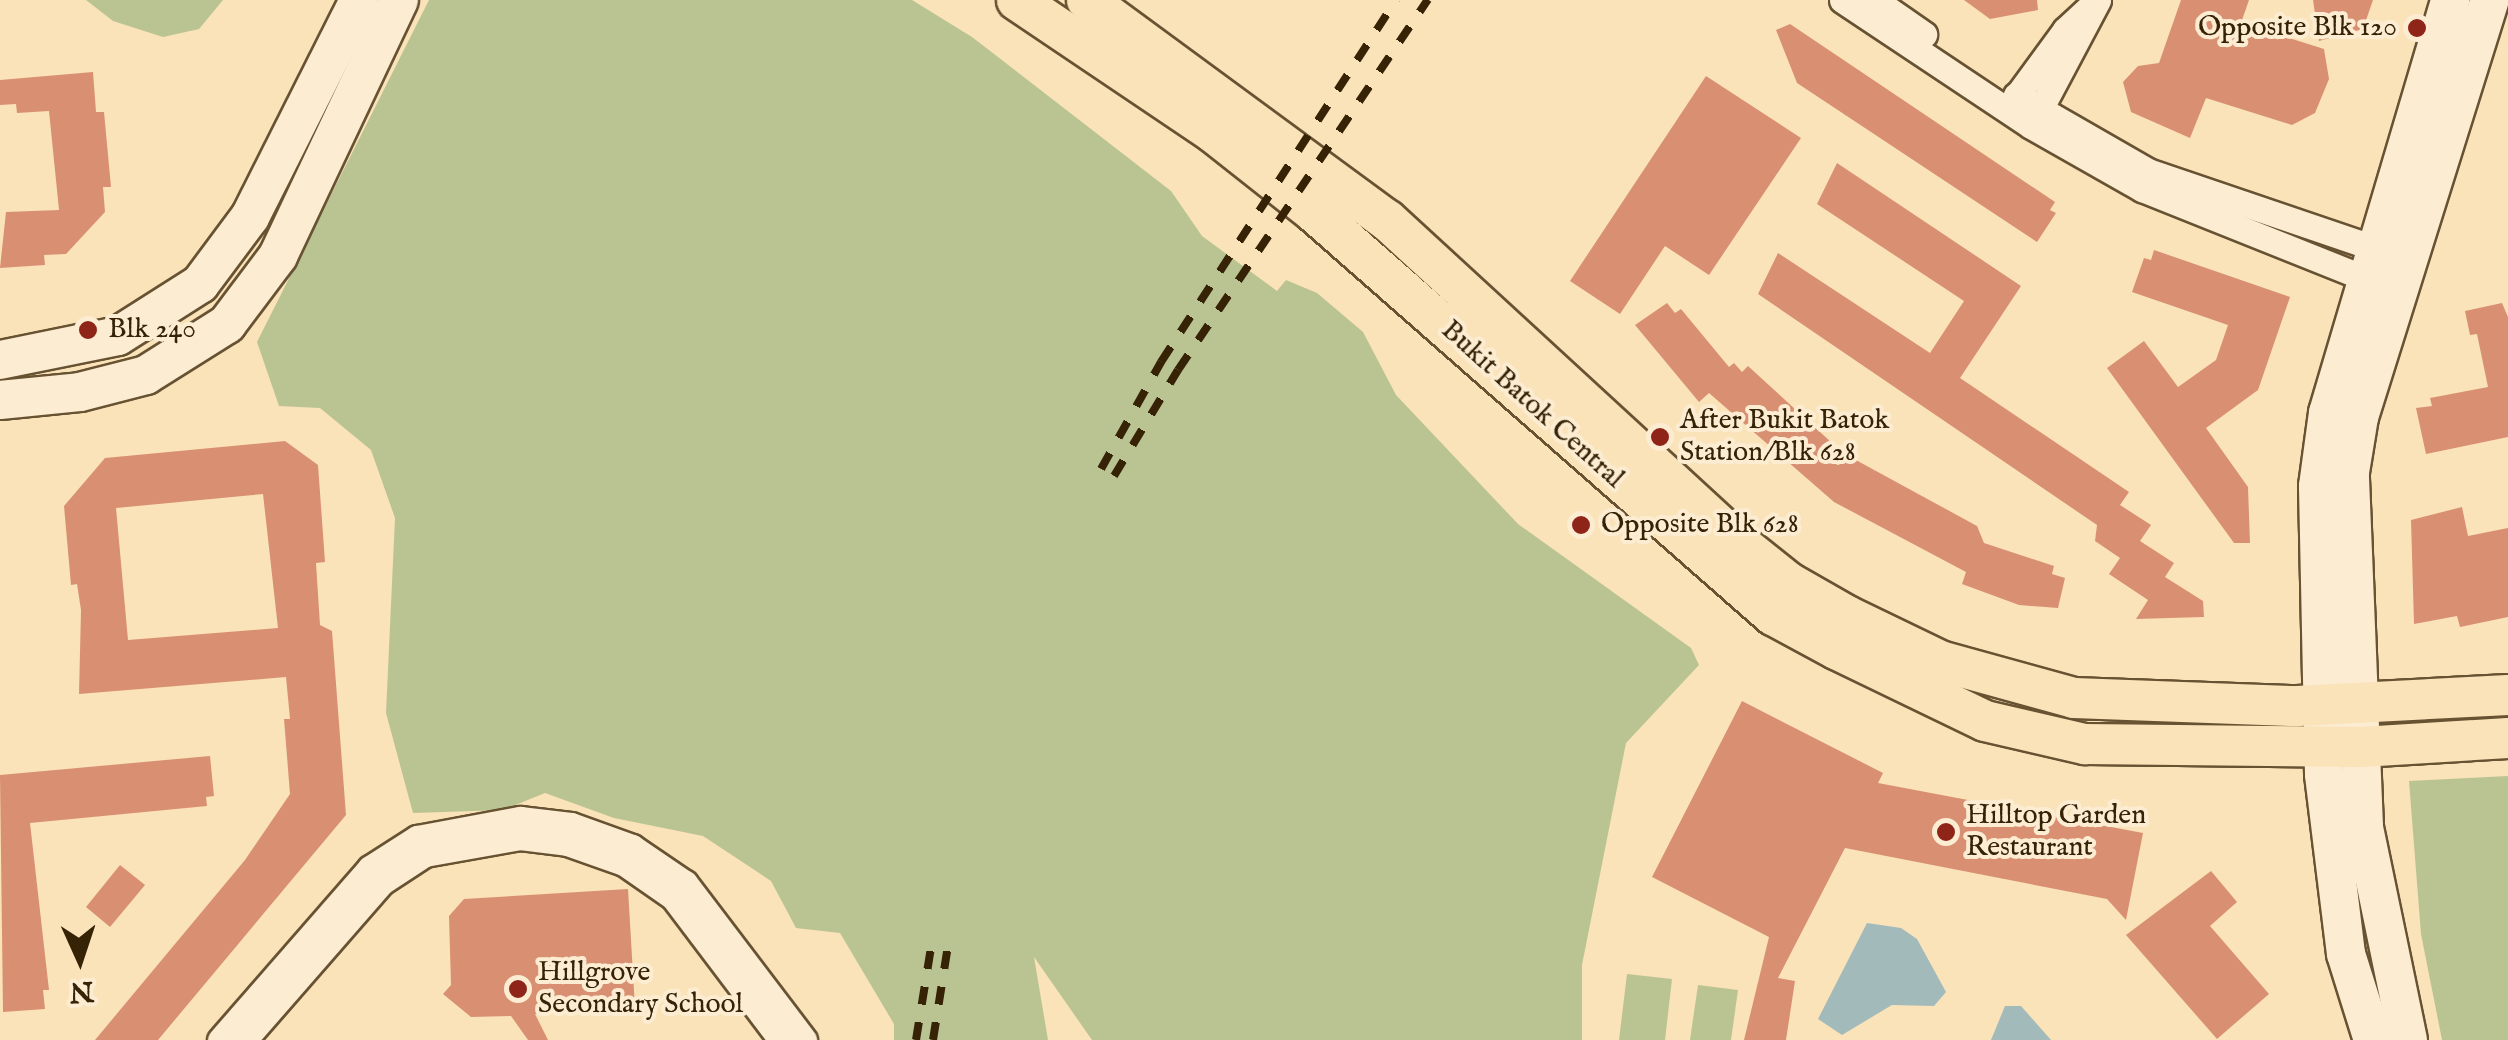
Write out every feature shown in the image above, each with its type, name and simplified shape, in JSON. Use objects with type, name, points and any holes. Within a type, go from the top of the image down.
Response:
[{"type":"main road","points":[[0,360],[118,336],[200,284],[250,217],[359,0]]},
{"type":"main road","points":[[0,400],[80,392],[146,375],[227,324],[278,256],[399,0]]},
{"type":"main road","name":"Bukit Batok Central","points":[[1017,0],[1214,133],[1314,212],[1773,615],[1985,721],[2085,744],[2342,747],[2508,738]]},
{"type":"main road","name":"Bukit Batok Central","points":[[1087,0],[1387,220],[1729,535],[1789,583],[1846,616],[1940,661],[2038,693],[2339,704],[2508,695]]},
{"type":"main road","points":[[2389,270],[2450,0]]},
{"type":"main road","points":[[2373,1040],[2346,954],[2342,747],[2322,442],[2490,0]]},
{"type":"main road","points":[[2342,747],[2408,1040]]},
{"type":"street","points":[[1842,0],[2012,102]]},
{"type":"street","points":[[1875,0],[2012,102],[2142,190],[2389,270]]},
{"type":"street","points":[[2012,102],[2065,30],[2098,0]]},
{"type":"street","points":[[2036,119],[2098,0]]},
{"type":"street","points":[[220,1040],[370,868],[418,838],[520,819],[571,825],[632,847],[685,884],[804,1040]]},
{"type":"street","points":[[244,1040],[382,882],[425,854],[520,837],[567,843],[624,864],[672,897],[781,1040]]},
{"type":"green space","points":[[86,0],[223,0],[199,29],[163,37],[113,21]]},
{"type":"green space","points":[[429,0],[912,0],[972,37],[1171,191],[1202,236],[1277,291],[1286,280],[1317,293],[1363,332],[1396,395],[1518,524],[1691,648],[1699,665],[1626,743],[1582,965],[1582,1040],[1092,1040],[1034,957],[1048,1040],[894,1040],[894,1024],[840,933],[796,928],[771,881],[703,836],[614,818],[545,793],[503,810],[413,813],[386,713],[395,518],[371,450],[320,408],[279,406],[257,342]]},
{"type":"green space","points":[[2508,776],[2508,1040],[2442,1040],[2421,934],[2409,781]]},
{"type":"green space","points":[[1627,974],[1672,979],[1665,1040],[1619,1040]]},
{"type":"green space","points":[[1698,985],[1738,990],[1731,1040],[1690,1040]]},
{"type":"water","points":[[1867,923],[1901,928],[1917,939],[1946,992],[1934,1006],[1892,1005],[1842,1035],[1818,1019]]},
{"type":"water","points":[[2005,1006],[2021,1006],[2051,1040],[1991,1040]]},
{"type":"building","points":[[1964,0],[2037,0],[2038,10],[1990,19]]},
{"type":"building","points":[[2181,0],[2249,0],[2241,23],[2324,49],[2329,79],[2315,113],[2292,125],[2206,98],[2190,138],[2131,112],[2123,82],[2138,66],[2159,63]]},
{"type":"building","points":[[2313,0],[2373,0],[2363,29],[2319,41]]},
{"type":"building","points":[[1790,24],[2055,202],[2050,210],[2056,213],[2037,242],[1797,83],[1776,30]]},
{"type":"building","points":[[93,72],[96,112],[104,112],[111,187],[103,187],[105,212],[66,254],[44,255],[45,265],[0,268],[6,212],[59,210],[49,111],[17,113],[16,104],[0,105],[0,80]]},
{"type":"building","points":[[1706,76],[1801,138],[1709,275],[1665,246],[1620,314],[1570,281]]},
{"type":"building","points":[[1837,163],[2021,286],[1960,378],[2129,492],[2120,505],[2151,525],[2140,541],[2174,563],[2165,577],[2203,601],[2204,617],[2136,619],[2148,600],[2109,574],[2120,558],[2095,541],[2097,525],[1758,294],[1778,253],[1930,353],[1964,301],[1817,204]]},
{"type":"building","points":[[2154,250],[2290,297],[2258,390],[2206,428],[2248,487],[2250,543],[2234,543],[2107,368],[2144,341],[2178,387],[2216,360],[2228,325],[2132,292],[2144,258],[2151,260]]},
{"type":"building","points":[[1667,303],[1675,313],[1681,309],[1729,367],[1734,363],[1742,372],[1748,366],[1843,453],[1977,526],[1984,543],[2054,566],[2052,574],[2065,578],[2058,608],[2019,605],[1962,584],[1966,572],[1834,502],[1709,393],[1699,402],[1635,325]]},
{"type":"building","points":[[2502,303],[2508,317],[2508,437],[2426,454],[2416,408],[2432,406],[2430,398],[2488,387],[2477,334],[2470,335],[2465,311]]},
{"type":"building","points":[[285,441],[318,465],[325,562],[316,563],[320,625],[332,631],[346,815],[158,1040],[95,1040],[245,860],[290,794],[284,719],[290,719],[286,677],[79,694],[81,610],[77,584],[71,585],[64,506],[105,458]],"holes":[[[263,494],[278,628],[128,640],[116,508]]]},
{"type":"building","points":[[2462,507],[2468,536],[2508,528],[2508,617],[2460,627],[2457,616],[2414,624],[2411,520]]},
{"type":"building","points":[[1742,701],[1883,773],[1878,783],[2143,833],[2126,920],[2107,899],[1845,848],[1778,978],[1795,981],[1786,1040],[1744,1040],[1769,937],[1652,877]]},
{"type":"building","points":[[210,756],[214,796],[206,797],[207,806],[30,823],[49,990],[43,990],[45,1009],[3,1012],[0,775]]},
{"type":"building","points":[[120,865],[145,885],[110,927],[86,907]]},
{"type":"building","points":[[2211,871],[2237,902],[2210,926],[2269,994],[2217,1039],[2126,935]]},
{"type":"building","points":[[628,889],[635,1008],[535,1014],[548,1040],[528,1040],[511,1016],[471,1017],[443,994],[451,985],[449,916],[464,899]]},
{"type":"railway","points":[[1101,469],[1161,362],[1396,0]]},
{"type":"railway","points":[[1114,476],[1178,370],[1428,0]]},
{"type":"railway","points":[[916,1040],[933,935]]},
{"type":"railway","points":[[933,1040],[949,939]]},
{"type":"place","name":"Opposite Blk 120","points":[[2417,28]]},
{"type":"place","name":"Blk 240","points":[[88,330]]},
{"type":"place","name":"After Bukit Batok Station/Blk 628","points":[[1660,437]]},
{"type":"place","name":"Opposite Blk 628","points":[[1581,525]]},
{"type":"place","name":"Hilltop Garden Restaurant","points":[[1946,832]]},
{"type":"place","name":"Hillgrove Secondary School","points":[[518,989]]}]
